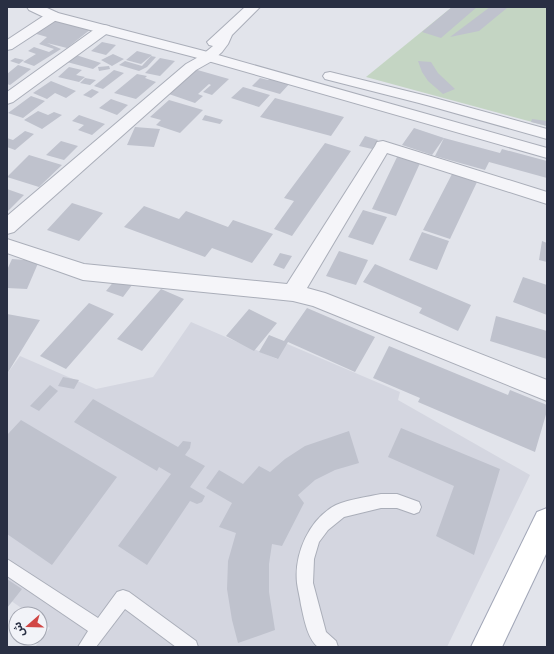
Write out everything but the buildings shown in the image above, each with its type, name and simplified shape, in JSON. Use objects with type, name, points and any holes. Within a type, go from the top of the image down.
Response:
[{"type":"main road","points":[[486,647],[547,522]]},
{"type":"street","points":[[34,7],[104,29],[205,54],[425,100],[547,134]]},
{"type":"street","points":[[7,227],[225,37],[225,34],[253,7]]},
{"type":"street","points":[[7,46],[49,11],[103,17],[205,54],[547,153]]},
{"type":"street","points":[[7,99],[104,29]]},
{"type":"street","points":[[293,293],[383,146],[547,198]]},
{"type":"street","points":[[7,246],[83,272],[293,293],[317,299],[547,391]]},
{"type":"lane","points":[[330,647],[319,637],[311,611],[305,583],[306,559],[313,538],[323,525],[340,511],[381,501],[397,501],[414,507]]},
{"type":"lane","points":[[7,567],[100,629]]},
{"type":"lane","points":[[86,647],[123,598],[190,647]]},
{"type":"shaded area","points":[[191,322],[277,359],[285,343],[400,392],[398,400],[530,475],[447,647],[35,647],[48,646],[48,631],[50,628],[48,627],[48,606],[18,606],[7,598],[7,374],[20,356],[96,389],[153,377]]},
{"type":"green space","points":[[452,7],[547,7],[547,126],[366,77]]}]
